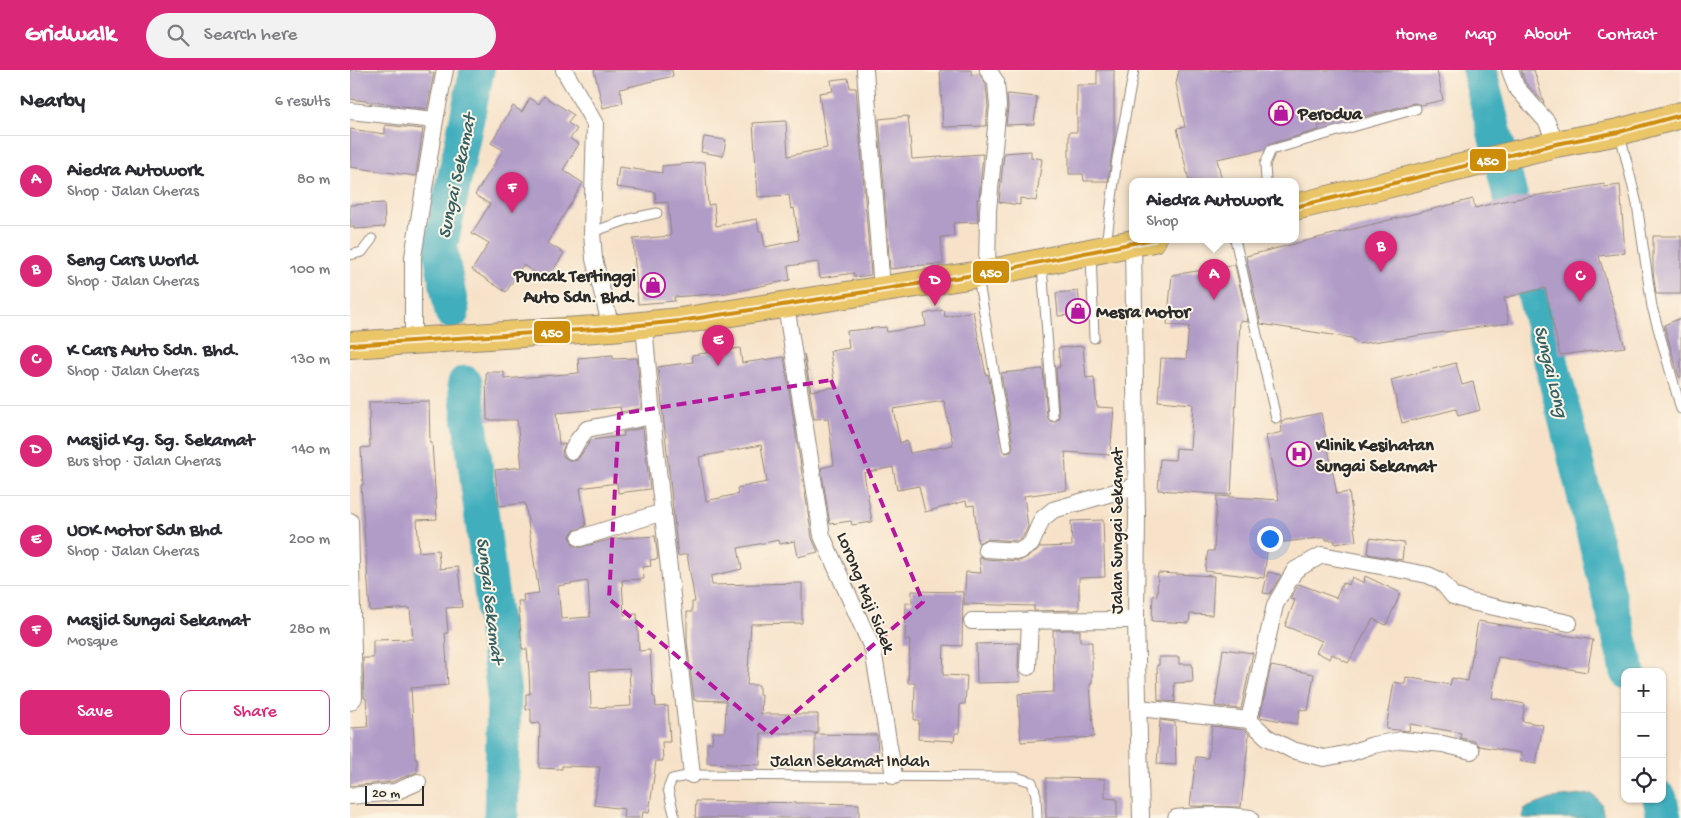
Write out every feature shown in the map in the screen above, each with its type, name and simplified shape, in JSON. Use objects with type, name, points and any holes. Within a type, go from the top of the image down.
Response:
[{"type":"main road","points":[[1299,205],[1556,144],[1619,132],[1681,115]]},
{"type":"main road","points":[[350,345],[644,325],[982,274],[1134,243]]},
{"type":"street","points":[[413,340],[413,257],[445,70]]},
{"type":"street","points":[[564,70],[595,124],[592,232],[594,259],[611,328]]},
{"type":"street","points":[[865,70],[882,290]]},
{"type":"street","points":[[982,274],[998,106],[996,82],[988,70]]},
{"type":"street","points":[[1510,70],[1516,87],[1547,122],[1556,144]]},
{"type":"street","points":[[350,111],[435,120]]},
{"type":"street","name":"Jalan Sungai Sekamat","points":[[1141,818],[1136,620],[1136,486],[1143,243]]},
{"type":"street","name":"Lorong Haji Sidek","points":[[786,305],[822,536],[874,650],[894,776]]},
{"type":"street","points":[[644,325],[652,416],[692,775]]},
{"type":"street","points":[[572,451],[587,429],[652,416]]},
{"type":"street","points":[[986,549],[1020,551],[1031,544],[1042,519],[1053,510],[1136,486]]},
{"type":"street","points":[[580,538],[663,512]]},
{"type":"street","points":[[350,521],[354,698],[350,702]]},
{"type":"street","points":[[1249,720],[1275,605],[1295,570],[1322,555],[1428,575],[1441,581],[1453,596],[1471,602],[1570,623]]},
{"type":"street","points":[[1028,667],[1030,620]]},
{"type":"street","points":[[972,621],[1136,620]]},
{"type":"street","points":[[1139,708],[1249,720],[1267,737],[1292,750],[1324,758],[1350,753],[1373,745],[1402,740],[1443,744],[1471,751]]},
{"type":"street","points":[[350,796],[395,792],[418,782]]},
{"type":"street","points":[[1176,818],[1212,815],[1250,818]]},
{"type":"lane","points":[[1094,338],[1098,251],[1134,70]]},
{"type":"lane","points":[[1266,178],[1265,164],[1271,150],[1416,109]]},
{"type":"lane","points":[[1619,132],[1637,204],[1652,307],[1681,409]]},
{"type":"lane","points":[[592,232],[633,218],[657,213]]},
{"type":"lane","points":[[350,255],[362,252],[372,239]]},
{"type":"lane","points":[[1236,243],[1276,418]]},
{"type":"lane","points":[[1041,262],[1053,416]]},
{"type":"lane","points":[[982,274],[1007,447]]},
{"type":"lane","name":"Jalan Sekamat Indah","points":[[675,818],[668,789],[672,779],[692,775],[1016,777],[1032,782],[1036,795],[1037,818]]},
{"type":"highlighted area","points":[[831,380],[923,602],[770,734],[609,599],[619,414]]},
{"type":"water","points":[[1592,794],[1601,803],[1604,818],[1522,818],[1524,809],[1554,798]]},
{"type":"building","points":[[350,70],[430,70],[430,73],[434,73],[427,109],[350,99]]},
{"type":"building","points":[[594,70],[672,70],[673,76],[620,89],[623,103],[603,108]]},
{"type":"building","points":[[940,70],[971,70],[972,75],[979,74],[986,85],[988,106],[986,126],[943,127]]},
{"type":"building","points":[[1097,70],[1114,70],[1114,140],[1108,181],[1084,181],[1083,174],[1069,174],[1069,132],[1077,132],[1077,85],[1097,85]]},
{"type":"building","name":"Perodua","points":[[1179,70],[1437,70],[1443,100],[1421,105],[1414,103],[1371,115],[1318,126],[1319,130],[1269,144],[1265,149],[1217,159],[1221,178],[1188,178],[1177,128],[1185,127],[1176,84]]},
{"type":"building","points":[[1521,70],[1534,70],[1544,103],[1525,82]]},
{"type":"building","points":[[848,78],[850,88],[856,88],[871,275],[854,277],[854,273],[820,278],[818,262],[788,266],[790,280],[727,293],[674,297],[675,301],[638,304],[633,239],[671,236],[668,202],[656,203],[655,192],[616,187],[619,167],[662,173],[662,166],[705,162],[708,205],[714,204],[716,226],[757,219],[759,231],[762,231],[765,247],[799,240],[794,208],[791,209],[789,195],[758,197],[753,123],[786,121],[788,156],[827,148],[819,93],[833,91],[831,80]]},
{"type":"building","points":[[1007,94],[1037,97],[1034,124],[1006,125]]},
{"type":"building","points":[[544,96],[574,115],[568,123],[577,129],[570,139],[579,144],[563,170],[583,183],[547,243],[564,253],[547,280],[523,265],[506,292],[472,270],[489,243],[472,233],[490,204],[475,195],[503,150],[491,143],[513,106],[522,112],[530,98],[539,104]]},
{"type":"building","points":[[908,116],[912,159],[983,154],[979,199],[977,199],[978,222],[953,223],[954,236],[941,237],[943,264],[890,269],[879,119]]},
{"type":"building","points":[[385,125],[423,129],[416,176],[350,167],[350,129],[385,134]]},
{"type":"building","points":[[704,137],[726,140],[723,156],[701,152]]},
{"type":"building","points":[[1031,151],[1031,157],[1042,159],[1036,201],[1020,198],[1020,205],[999,202],[1004,153]]},
{"type":"building","points":[[1604,184],[1605,187],[1620,185],[1625,253],[1599,256],[1625,347],[1560,355],[1545,288],[1504,298],[1509,323],[1358,344],[1352,338],[1261,324],[1246,256],[1473,199],[1475,208],[1498,202]]},
{"type":"building","points":[[384,203],[385,227],[354,229],[354,227],[350,227],[350,205]]},
{"type":"building","points":[[1653,236],[1681,236],[1681,294],[1656,294],[1653,271]]},
{"type":"building","points":[[1235,265],[1248,322],[1240,321],[1231,495],[1158,490],[1160,459],[1175,460],[1176,448],[1190,449],[1193,404],[1158,401],[1161,358],[1186,359],[1189,326],[1167,325],[1172,275]]},
{"type":"building","points":[[1078,291],[1081,314],[1058,316],[1056,293]]},
{"type":"building","points":[[944,310],[945,317],[973,311],[1003,451],[1005,453],[1011,452],[1013,446],[1001,373],[1043,369],[1047,416],[1050,421],[1054,422],[1059,416],[1056,368],[1060,367],[1058,348],[1083,346],[1086,378],[1094,377],[1097,407],[1114,408],[1110,455],[1065,452],[1067,490],[1024,496],[1028,527],[1023,537],[1017,541],[987,539],[978,543],[974,505],[967,506],[966,501],[925,512],[919,486],[897,490],[893,467],[864,473],[872,522],[852,525],[851,521],[830,524],[821,468],[834,465],[828,418],[814,419],[804,354],[811,391],[835,387],[830,351],[849,348],[847,331],[886,327],[887,332],[926,326],[924,314]],"holes":[[[944,401],[953,445],[910,453],[907,441],[900,443],[893,409]]]},
{"type":"building","points":[[1681,318],[1681,377],[1679,377],[1664,325]]},
{"type":"building","points":[[740,348],[742,363],[784,357],[812,538],[818,552],[798,557],[795,541],[780,544],[779,540],[738,548],[742,569],[711,576],[712,585],[802,583],[802,623],[751,624],[747,685],[759,685],[759,695],[762,695],[761,714],[818,714],[818,733],[761,733],[760,765],[707,763],[707,743],[712,743],[713,732],[725,732],[726,701],[694,700],[687,642],[687,612],[692,612],[692,602],[695,602],[687,554],[678,556],[658,367],[693,362],[692,355]],"holes":[[[761,445],[767,482],[737,488],[738,494],[706,501],[699,457]]]},
{"type":"building","points":[[613,355],[613,359],[637,358],[641,408],[621,412],[620,407],[556,413],[559,444],[565,444],[562,451],[563,456],[572,461],[577,460],[591,440],[624,436],[623,432],[643,428],[650,489],[618,493],[617,483],[580,488],[586,526],[573,531],[570,536],[573,545],[578,548],[612,539],[655,536],[658,559],[650,560],[651,566],[643,567],[644,579],[622,580],[624,615],[637,614],[639,651],[650,650],[653,697],[655,697],[656,707],[668,706],[670,742],[662,742],[663,761],[656,761],[649,813],[643,812],[642,818],[623,818],[624,809],[594,805],[600,767],[562,766],[562,769],[539,768],[540,723],[531,724],[531,709],[526,710],[526,694],[530,694],[529,671],[527,649],[522,649],[518,601],[524,601],[523,595],[539,593],[525,503],[499,506],[495,470],[522,467],[517,420],[487,420],[486,372],[504,372],[504,379],[579,373],[578,358]],"holes":[[[588,581],[590,617],[561,619],[558,586]],[[629,669],[631,706],[591,708],[590,671]]]},
{"type":"building","points":[[1456,363],[1462,385],[1473,382],[1480,410],[1458,416],[1456,409],[1402,423],[1391,380]]},
{"type":"building","points":[[429,401],[430,443],[432,443],[437,519],[417,520],[419,552],[438,550],[440,569],[458,567],[462,607],[446,608],[448,633],[445,633],[448,685],[411,688],[417,772],[392,782],[350,786],[350,728],[368,727],[366,698],[364,698],[363,658],[373,658],[373,640],[413,639],[410,608],[370,611],[361,485],[363,485],[361,448],[370,447],[369,402]]},
{"type":"building","points":[[1321,413],[1337,494],[1349,492],[1356,541],[1335,544],[1334,540],[1326,540],[1326,537],[1268,544],[1264,578],[1205,571],[1208,551],[1214,551],[1217,496],[1279,500],[1266,436],[1282,432],[1281,421]]},
{"type":"building","points":[[1103,520],[1105,577],[1079,578],[1079,610],[1034,611],[1034,606],[964,604],[966,572],[981,573],[979,556],[985,559],[1020,561],[1036,552],[1040,547],[1072,546],[1071,521]]},
{"type":"building","points":[[1370,538],[1404,543],[1402,560],[1368,554]]},
{"type":"building","points":[[1268,572],[1281,575],[1270,594],[1263,593]]},
{"type":"building","points":[[1158,573],[1214,576],[1212,615],[1190,614],[1189,623],[1152,621],[1153,595],[1157,596]]},
{"type":"building","points":[[1365,576],[1401,593],[1386,625],[1373,619],[1348,663],[1332,654],[1330,659],[1316,652],[1322,641],[1285,626],[1295,600],[1290,599],[1299,584],[1336,598],[1343,583],[1349,585],[1352,577],[1364,583]]},
{"type":"building","points":[[912,591],[963,592],[962,646],[944,645],[943,675],[967,676],[965,704],[960,704],[959,733],[955,733],[954,741],[918,739],[919,720],[914,720],[915,683],[908,683],[910,640],[905,640],[906,603],[912,603]]},
{"type":"building","points":[[1478,621],[1593,640],[1587,672],[1498,657],[1492,698],[1525,704],[1522,721],[1543,725],[1536,764],[1520,761],[1521,753],[1479,746],[1474,741],[1460,738],[1461,733],[1410,724],[1409,731],[1386,729],[1394,682],[1405,684],[1406,677],[1450,685],[1452,678],[1468,681]]},
{"type":"building","points":[[1053,630],[1080,630],[1080,642],[1092,642],[1092,684],[1090,684],[1094,737],[1021,742],[1018,694],[1054,692]]},
{"type":"building","points":[[1019,643],[1018,667],[1020,682],[977,683],[976,644]]},
{"type":"building","points":[[1223,649],[1253,653],[1241,709],[1215,706]]},
{"type":"building","points":[[1159,657],[1179,657],[1179,664],[1192,664],[1193,682],[1174,683],[1175,702],[1158,700],[1157,665],[1159,665]]},
{"type":"building","points":[[1271,666],[1314,674],[1308,711],[1300,709],[1297,724],[1260,717]]},
{"type":"building","points":[[1160,720],[1175,722],[1176,765],[1157,764]]},
{"type":"building","points":[[1212,726],[1245,730],[1249,734],[1241,807],[1190,806],[1196,757],[1208,758]]},
{"type":"building","points":[[815,734],[877,735],[878,755],[872,755],[872,764],[815,763]]},
{"type":"building","points":[[1046,778],[1105,779],[1105,798],[1117,799],[1117,818],[1046,818]]},
{"type":"building","points":[[696,801],[859,804],[859,818],[695,818]]},
{"type":"waterway","name":"Sungai Sekamat","points":[[452,312],[440,248],[477,70]]},
{"type":"waterway","name":"Sungai Long","points":[[1479,70],[1627,668]]},
{"type":"waterway","name":"Sungai Sekamat","points":[[465,383],[504,694],[501,818]]},
{"type":"waterway","name":"Sungai Long","points":[[1661,803],[1664,818]]},
{"type":"transit line","name":"450","points":[[1299,206],[1556,144],[1619,132],[1681,115]]},
{"type":"transit line","name":"450","points":[[350,345],[611,328],[680,321],[987,273],[1133,243]]},
{"type":"place","name":"Perodua","points":[[1281,113]]},
{"type":"place","name":"Masjid Sungai Sekamat","points":[[512,213]]},
{"type":"place","name":"Seng Cars World","points":[[1381,272]]},
{"type":"place","name":"Puncak Tertinggi Auto Sdn. Bhd.","points":[[653,285]]},
{"type":"place","name":"Aiedra Autowork","points":[[1214,300]]},
{"type":"place","name":"K Cars Auto Sdn. Bhd.","points":[[1580,302]]},
{"type":"place","name":"Masjid Kg. Sg. Sekamat","points":[[935,306]]},
{"type":"place","name":"Mesra Motor","points":[[1078,311]]},
{"type":"place","name":"UOK Motor Sdn Bhd","points":[[718,366]]},
{"type":"place","name":"Klinik Kesihatan Sungai Sekamat","points":[[1299,454]]}]
